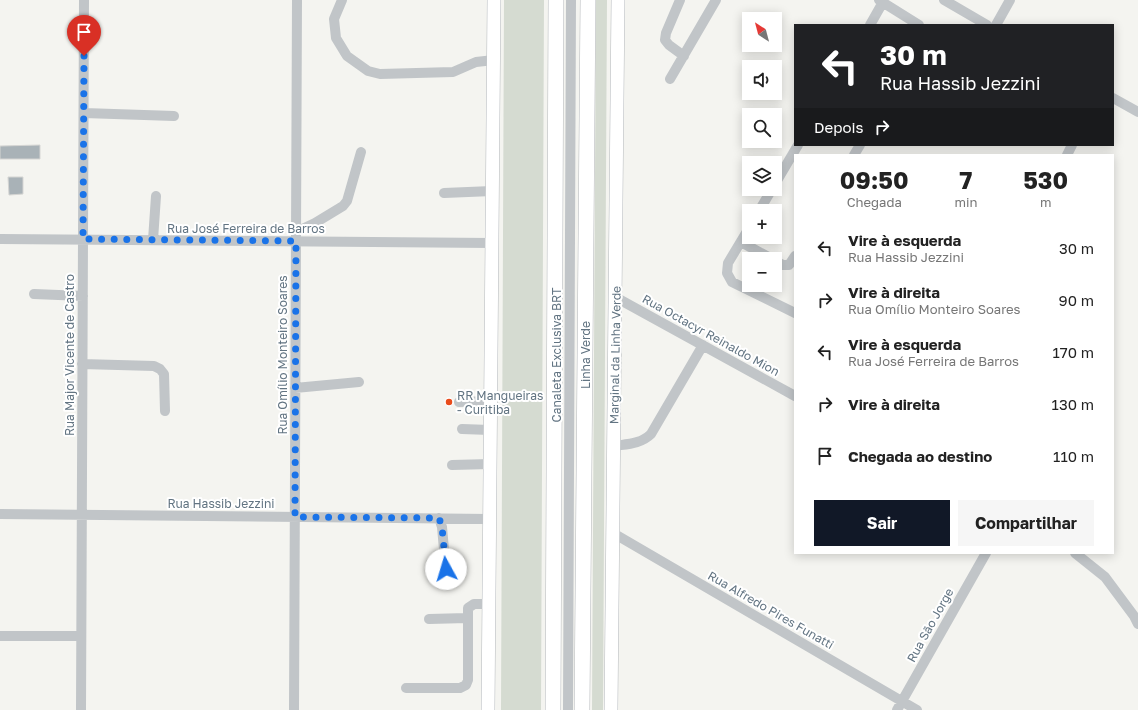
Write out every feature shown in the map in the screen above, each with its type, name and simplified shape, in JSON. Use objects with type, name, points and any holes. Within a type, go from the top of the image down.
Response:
[{"type":"highway","points":[[553,710],[556,0]]},
{"type":"highway","name":"Linha Verde","points":[[582,710],[588,0]]},
{"type":"main road","points":[[488,710],[494,0]]},
{"type":"main road","name":"Marginal da Linha Verde","points":[[611,710],[618,0]]},
{"type":"street","name":"Rua Major Vicente de Castro","points":[[81,710],[84,0]]},
{"type":"street","name":"Rua Omílio Monteiro Soares","points":[[294,710],[296,0]]},
{"type":"street","points":[[342,0],[334,19],[336,38],[347,56],[368,71],[380,74],[453,72],[476,62],[494,60]]},
{"type":"street","name":"Canaleta Exclusiva BRT","points":[[568,710],[571,0]]},
{"type":"street","points":[[680,0],[666,33],[665,40],[669,45],[684,56]]},
{"type":"street","points":[[670,79],[716,0]]},
{"type":"street","points":[[944,0],[985,24]]},
{"type":"street","points":[[997,24],[1010,0]]},
{"type":"street","points":[[870,24],[881,1],[917,24]]},
{"type":"street","points":[[1114,99],[1138,112]]},
{"type":"street","points":[[84,113],[174,116]]},
{"type":"street","points":[[296,236],[343,206],[362,152]]},
{"type":"street","points":[[782,173],[794,154]]},
{"type":"street","points":[[444,193],[492,191]]},
{"type":"street","points":[[153,240],[156,196]]},
{"type":"street","name":"Rua José Ferreira de Barros","points":[[0,239],[153,240],[296,236],[492,243]]},
{"type":"street","points":[[759,252],[741,242],[728,263],[727,273],[732,282],[794,313]]},
{"type":"street","points":[[782,264],[789,264],[794,257]]},
{"type":"street","points":[[34,294],[83,296]]},
{"type":"street","name":"Rua Octacyr Reinaldo Mion","points":[[615,297],[794,395]]},
{"type":"street","points":[[614,446],[639,442],[646,439],[651,434],[703,345]]},
{"type":"street","points":[[82,364],[154,366],[160,369],[164,374],[165,411]]},
{"type":"street","points":[[295,388],[359,382]]},
{"type":"street","points":[[459,402],[491,401]]},
{"type":"street","points":[[462,429],[490,430]]},
{"type":"street","points":[[452,465],[490,464]]},
{"type":"street","name":"Rua Hassib Jezzini","points":[[0,514],[490,519]]},
{"type":"street","points":[[439,518],[442,527],[447,583]]},
{"type":"street","name":"Rua Alfredo Pires Funatti","points":[[613,533],[900,706],[917,710]]},
{"type":"street","name":"Rua São Jorge","points":[[900,706],[985,554]]},
{"type":"street","points":[[1076,554],[1105,577],[1134,616],[1138,624]]},
{"type":"street","points":[[406,688],[460,688],[466,685],[468,680],[468,608],[474,604],[489,604]]},
{"type":"street","points":[[430,618],[467,618]]},
{"type":"street","points":[[0,636],[81,636]]},
{"type":"shaded area","points":[[504,0],[544,0],[541,710],[501,710]]},
{"type":"shaded area","points":[[596,0],[607,0],[603,710],[592,710]]},
{"type":"building","points":[[40,145],[40,159],[0,159],[0,146]]},
{"type":"building","points":[[8,177],[23,177],[23,194],[9,195]]},
{"type":"place","name":"RR Mangueiras - Curitiba","points":[[449,402]]},
{"type":"route","points":[[84,56],[83,239],[296,241],[295,517],[439,518],[442,527],[446,569]]}]
